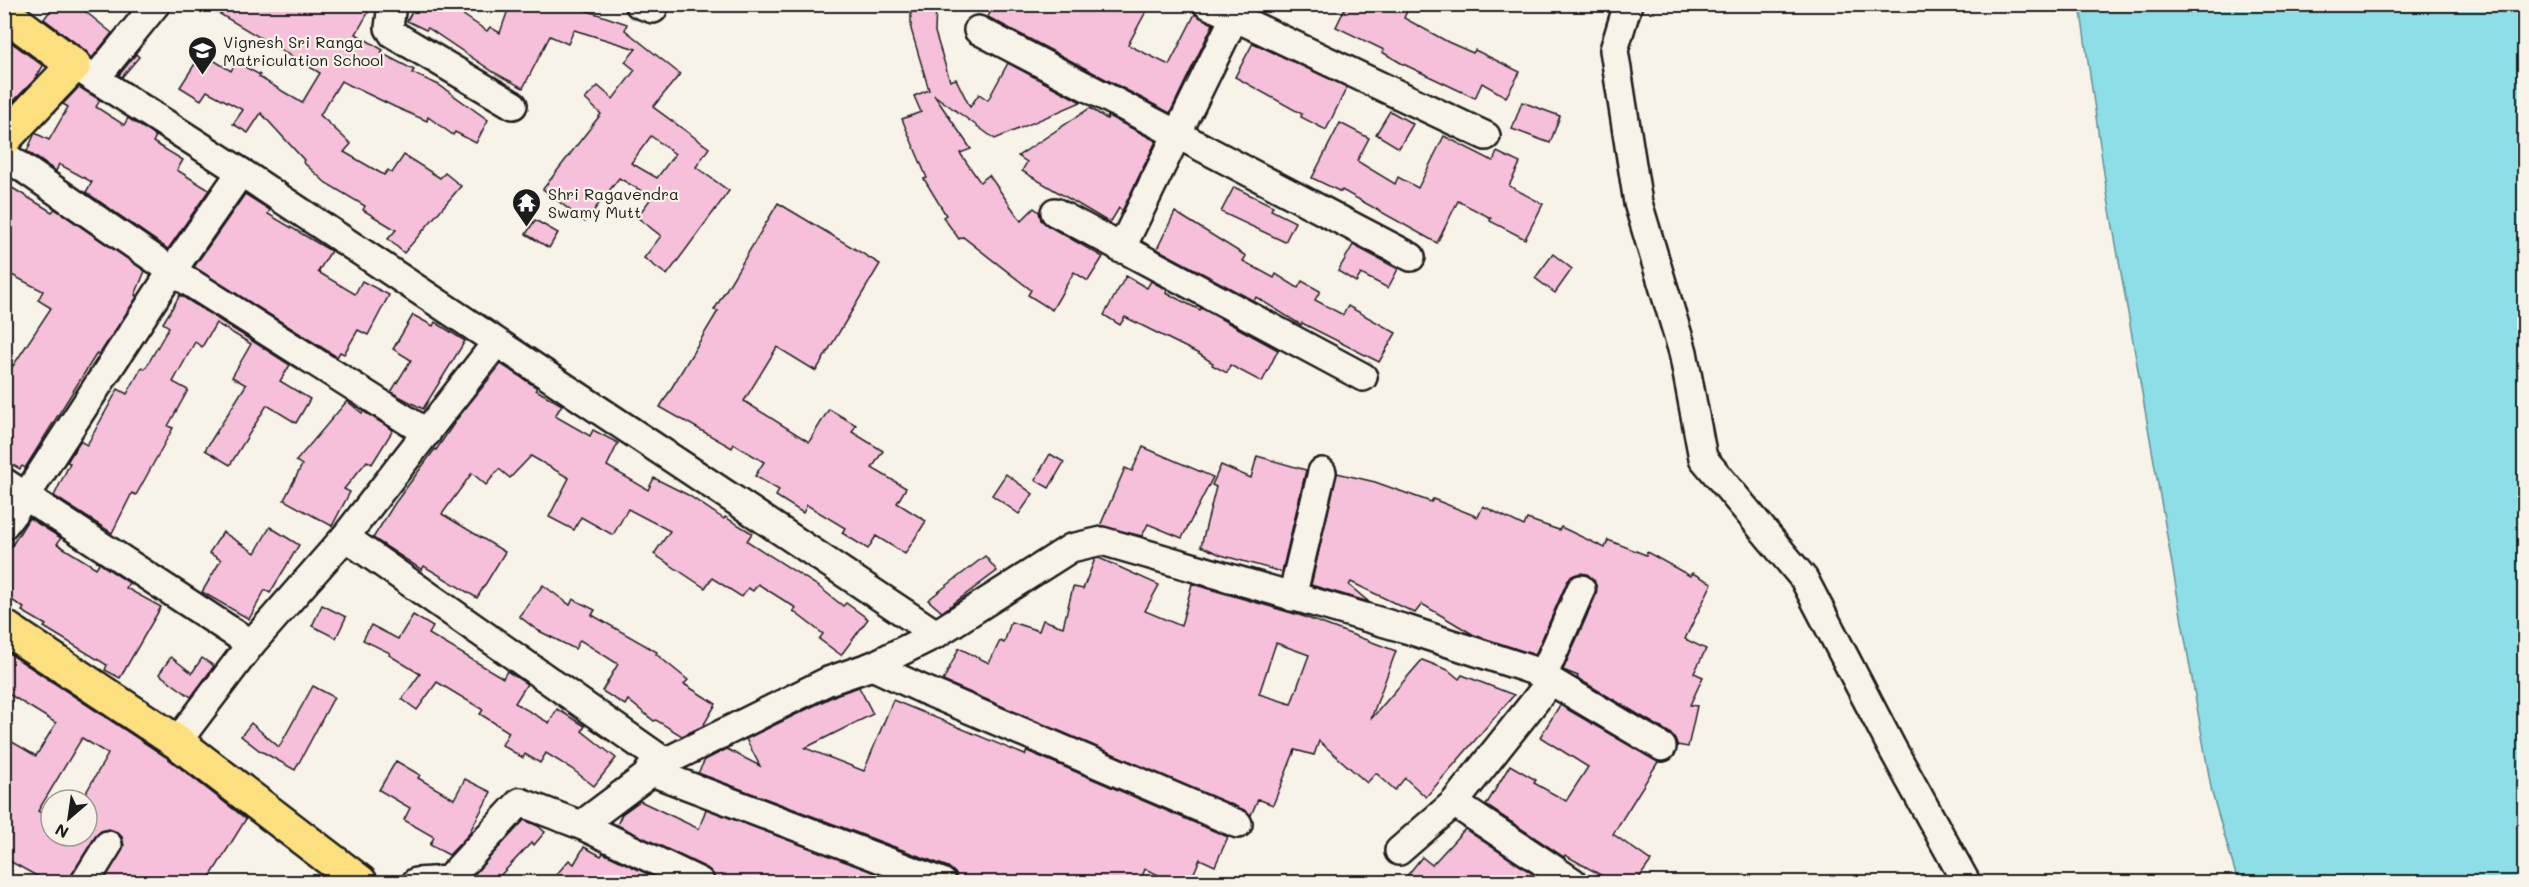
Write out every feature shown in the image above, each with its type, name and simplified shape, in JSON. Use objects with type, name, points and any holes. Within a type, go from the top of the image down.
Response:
[{"type":"main road","points":[[4,13],[84,72],[4,139]]},
{"type":"main road","points":[[4,627],[177,742],[360,882]]},
{"type":"street","points":[[156,4],[84,72],[241,172],[936,634]]},
{"type":"street","points":[[392,4],[389,28],[393,34],[513,105]]},
{"type":"street","points":[[1207,4],[1486,136]]},
{"type":"street","points":[[1628,4],[1614,50],[1638,203],[1683,352],[1703,458],[1804,579],[1891,747],[1966,882]]},
{"type":"street","points":[[1121,249],[1234,18]]},
{"type":"street","points":[[978,30],[1411,256]]},
{"type":"street","points":[[4,155],[172,271],[427,433]]},
{"type":"street","points":[[4,525],[15,489],[241,172]]},
{"type":"street","points":[[1055,212],[1363,377]]},
{"type":"street","points":[[177,742],[251,644],[345,537],[496,343]]},
{"type":"street","points":[[1292,597],[1322,472]]},
{"type":"street","points":[[15,489],[251,644]]},
{"type":"street","points":[[345,537],[657,766],[942,882]]},
{"type":"street","points":[[581,825],[657,766],[828,681],[873,666],[936,634],[1071,548],[1102,541],[1406,629],[1547,678],[1662,747]]},
{"type":"street","points":[[1399,851],[1454,803],[1547,678],[1581,589]]},
{"type":"street","points":[[873,666],[1238,824]]},
{"type":"street","points":[[416,882],[450,881],[520,802],[581,825],[700,882]]},
{"type":"street","points":[[1454,803],[1573,882]]},
{"type":"street","points":[[85,882],[108,844]]},
{"type":"water","points":[[2080,5],[2524,5],[2524,882],[2238,882],[2212,793],[2106,187]]},
{"type":"building","points":[[55,4],[76,4],[112,33],[92,58],[44,19]]},
{"type":"building","points":[[203,4],[373,4],[356,34],[383,50],[381,53],[414,70],[412,73],[439,85],[488,120],[476,143],[455,132],[453,135],[428,117],[427,121],[341,81],[320,115],[351,144],[344,152],[384,175],[388,170],[392,173],[404,155],[440,178],[445,173],[461,186],[404,253],[388,239],[396,230],[363,210],[365,206],[326,183],[303,162],[304,160],[261,113],[248,133],[233,124],[243,110],[207,91],[201,100],[180,87],[202,53],[231,71],[236,62],[302,103],[320,73]]},
{"type":"building","points":[[416,4],[447,4],[487,31],[490,27],[500,33],[510,4],[567,4],[627,24],[625,30],[680,74],[653,107],[709,148],[696,167],[729,191],[667,275],[644,258],[661,236],[637,217],[652,197],[619,178],[585,222],[543,189],[601,114],[585,99],[598,86],[613,99],[635,70],[625,62],[636,49],[574,30],[568,44],[550,36],[523,88],[495,73],[428,28],[426,30],[407,21]],"holes":[[[651,136],[675,154],[657,178],[631,163]]]},
{"type":"building","points":[[911,4],[936,4],[935,32],[950,81],[956,79],[970,107],[979,94],[988,100],[1008,63],[1081,102],[995,139],[934,95],[971,149],[960,153],[980,182],[989,175],[1021,221],[1034,208],[1039,212],[1041,220],[1048,226],[1103,257],[1088,281],[1074,272],[1052,310],[1028,295],[1031,290],[963,237],[959,239],[943,217],[946,215],[924,179],[927,178],[902,119],[921,112],[914,96],[929,90],[911,29]]},
{"type":"building","points":[[994,4],[1150,4],[1128,45],[1169,65],[1195,14],[1213,24],[1170,113],[988,17]]},
{"type":"building","points":[[1347,4],[1410,4],[1404,18],[1448,42],[1473,53],[1475,50],[1520,72],[1506,97],[1482,83],[1475,98],[1401,63],[1382,52],[1384,50],[1336,27]]},
{"type":"building","points":[[4,37],[43,66],[35,79],[4,111]]},
{"type":"building","points":[[1253,43],[1347,87],[1326,130],[1235,77]]},
{"type":"building","points":[[136,54],[139,57],[122,77],[119,75]]},
{"type":"building","points":[[79,87],[100,100],[96,107],[124,125],[128,118],[156,136],[153,142],[183,160],[177,170],[209,190],[168,249],[86,192],[92,182],[59,164],[56,171],[27,151],[35,133],[49,140],[68,107],[63,104]]},
{"type":"building","points":[[1522,102],[1560,116],[1550,143],[1512,129]]},
{"type":"building","points":[[1090,108],[1107,119],[1108,116],[1156,141],[1122,211],[1119,208],[1110,223],[1022,171],[1027,162],[1018,156]]},
{"type":"building","points":[[1390,111],[1413,124],[1399,148],[1376,134]]},
{"type":"building","points":[[1340,123],[1369,138],[1357,161],[1395,184],[1398,177],[1418,188],[1444,136],[1493,161],[1497,152],[1520,163],[1509,186],[1543,204],[1525,239],[1458,201],[1437,243],[1342,190],[1341,192],[1312,178]]},
{"type":"building","points":[[4,183],[52,212],[55,209],[145,271],[135,295],[137,297],[99,355],[97,353],[25,468],[22,466],[20,469],[4,460],[4,360],[13,366],[51,308],[38,300],[43,291],[4,271]]},
{"type":"building","points":[[1234,187],[1273,206],[1271,210],[1295,222],[1285,242],[1221,212]]},
{"type":"building","points":[[245,194],[270,210],[268,214],[331,251],[318,272],[355,294],[362,281],[389,295],[368,335],[358,330],[344,354],[340,352],[337,357],[194,267]]},
{"type":"building","points":[[778,203],[880,264],[816,371],[777,347],[744,401],[809,442],[829,409],[856,425],[852,432],[883,451],[872,468],[906,488],[897,503],[926,521],[905,554],[876,536],[868,549],[842,533],[845,528],[807,505],[803,513],[776,496],[779,490],[755,476],[764,462],[734,444],[732,448],[660,407],[718,311],[714,310]]},
{"type":"building","points":[[1175,212],[1246,256],[1243,261],[1274,278],[1276,274],[1298,288],[1302,281],[1320,291],[1315,300],[1343,315],[1348,306],[1396,333],[1379,362],[1302,323],[1301,325],[1256,297],[1254,301],[1157,249]]},
{"type":"building","points":[[535,220],[558,233],[549,248],[526,234]]},
{"type":"building","points":[[1353,245],[1398,269],[1388,288],[1361,274],[1356,282],[1338,271]]},
{"type":"building","points":[[1553,254],[1572,269],[1555,293],[1535,278]]},
{"type":"building","points":[[1126,276],[1147,288],[1151,281],[1167,290],[1166,293],[1200,310],[1201,308],[1278,350],[1262,382],[1230,365],[1227,373],[1212,365],[1213,363],[1199,354],[1125,317],[1120,325],[1104,315]]},
{"type":"building","points":[[180,295],[290,365],[280,381],[310,399],[296,423],[267,405],[230,465],[205,450],[246,385],[232,377],[251,344],[216,323],[202,347],[195,342],[173,382],[188,390],[168,426],[173,428],[136,495],[132,493],[112,533],[54,496],[70,463],[67,462],[80,441],[87,445],[118,389],[127,394],[142,367],[145,369],[169,327],[163,323]]},
{"type":"building","points":[[413,315],[433,326],[435,322],[465,341],[423,409],[391,392],[411,360],[393,349]]},
{"type":"building","points":[[501,364],[536,387],[536,390],[562,405],[555,416],[590,436],[593,430],[618,443],[607,466],[648,490],[654,478],[688,495],[724,519],[725,517],[752,533],[747,541],[818,586],[843,606],[846,603],[868,619],[841,655],[819,639],[823,634],[793,611],[796,608],[758,584],[753,591],[748,588],[742,597],[712,578],[705,588],[654,554],[670,531],[628,509],[613,535],[581,517],[574,530],[549,517],[569,478],[531,456],[510,478],[499,469],[486,485],[472,473],[442,514],[505,552],[477,598],[424,566],[422,570],[373,538],[395,503]]},
{"type":"building","points":[[347,401],[362,413],[363,411],[393,430],[372,464],[367,461],[344,489],[350,492],[332,526],[284,500],[302,465],[296,461]]},
{"type":"building","points":[[1143,447],[1213,477],[1182,538],[1148,524],[1142,536],[1100,526],[1125,468],[1132,471]]},
{"type":"building","points":[[1050,454],[1064,462],[1049,488],[1035,480]]},
{"type":"building","points":[[1257,456],[1306,470],[1282,572],[1221,555],[1201,546],[1216,487],[1212,485],[1221,465],[1251,478]]},
{"type":"building","points":[[1337,473],[1375,482],[1431,502],[1433,499],[1478,517],[1483,506],[1524,526],[1527,519],[1559,530],[1561,527],[1605,548],[1608,540],[1646,555],[1647,552],[1690,576],[1692,573],[1712,583],[1685,639],[1706,649],[1694,673],[1703,677],[1690,705],[1697,706],[1688,747],[1677,745],[1670,733],[1577,678],[1578,676],[1563,670],[1596,595],[1597,588],[1594,580],[1587,574],[1580,573],[1572,576],[1567,582],[1535,655],[1474,635],[1422,604],[1415,613],[1351,582],[1349,585],[1369,602],[1311,585]]},
{"type":"building","points":[[1006,474],[1033,494],[1019,514],[992,495]]},
{"type":"building","points":[[29,518],[61,538],[57,544],[96,568],[99,563],[129,583],[126,588],[161,607],[120,678],[105,670],[107,665],[44,627],[46,625],[22,611],[24,608],[4,595],[4,558]]},
{"type":"building","points":[[270,527],[299,545],[270,593],[265,590],[249,619],[202,592],[221,560],[209,553],[223,532],[255,553]]},
{"type":"building","points":[[985,556],[997,571],[942,612],[928,600]]},
{"type":"building","points":[[1099,558],[1159,585],[1145,611],[1181,626],[1192,584],[1302,616],[1396,651],[1371,719],[1422,660],[1448,670],[1459,679],[1462,675],[1514,695],[1426,797],[1405,778],[1395,790],[1376,773],[1367,783],[1319,741],[1314,755],[1295,750],[1273,805],[1258,799],[1251,815],[943,681],[959,648],[989,663],[1000,641],[1004,643],[1011,622],[1039,631],[1043,620],[1063,627],[1073,587],[1083,589],[1095,559]],"holes":[[[1276,643],[1309,655],[1291,704],[1259,694]]]},
{"type":"building","points":[[543,585],[570,605],[573,599],[595,610],[592,615],[657,652],[656,654],[688,680],[684,684],[716,704],[703,726],[682,736],[656,720],[654,721],[628,700],[625,705],[602,691],[618,664],[580,640],[575,649],[537,630],[519,616]]},
{"type":"building","points":[[322,605],[346,617],[336,638],[312,626]]},
{"type":"building","points":[[413,615],[433,627],[429,634],[503,678],[507,671],[527,684],[515,703],[549,723],[557,709],[585,726],[582,731],[616,758],[594,786],[546,753],[540,763],[525,754],[523,758],[502,745],[509,732],[480,714],[483,710],[437,682],[417,710],[402,699],[420,674],[389,655],[390,653],[363,640],[371,625],[398,639]]},
{"type":"building","points":[[4,650],[166,757],[246,819],[207,882],[103,882],[124,846],[122,837],[117,832],[109,829],[99,833],[99,788],[89,788],[108,754],[82,738],[52,788],[39,788],[39,848],[88,848],[69,882],[55,876],[51,882],[33,882],[37,876],[4,858],[4,737],[36,756],[56,723],[4,691]]},
{"type":"building","points":[[171,657],[192,673],[202,658],[214,666],[191,697],[159,674]]},
{"type":"building","points":[[313,686],[334,697],[295,770],[259,750],[241,736],[251,723],[279,747]]},
{"type":"building","points":[[859,687],[873,714],[805,748],[864,771],[893,700],[1025,755],[1027,751],[1228,837],[1215,866],[1200,859],[1190,882],[1175,882],[1145,869],[1140,882],[957,882],[955,873],[948,867],[698,773],[705,760],[727,749],[760,766],[746,739],[838,694]]},
{"type":"building","points":[[1560,705],[1658,762],[1613,834],[1651,861],[1636,882],[1613,882],[1565,855],[1564,857],[1486,805],[1510,765],[1536,780],[1534,783],[1566,801],[1588,767],[1540,737]]},
{"type":"building","points":[[396,761],[420,775],[418,778],[454,799],[465,779],[491,792],[468,835],[449,855],[430,845],[434,837],[404,820],[410,808],[379,790]]},
{"type":"building","points":[[640,801],[699,829],[706,809],[899,882],[715,882],[713,874],[707,868],[617,825],[622,814]]},
{"type":"building","points":[[524,820],[545,832],[534,845],[532,842],[494,882],[474,882],[470,879]]},
{"type":"building","points":[[1465,829],[1545,882],[1402,882],[1422,857],[1432,865]]},
{"type":"building","points":[[584,847],[601,856],[603,853],[665,882],[550,882],[569,860],[574,864]]},
{"type":"place","name":"Vignesh Sri Ranga Matriculation School","points":[[202,76]]},
{"type":"place","name":"Shri Ragavendra Swamy Mutt","points":[[527,228]]}]
